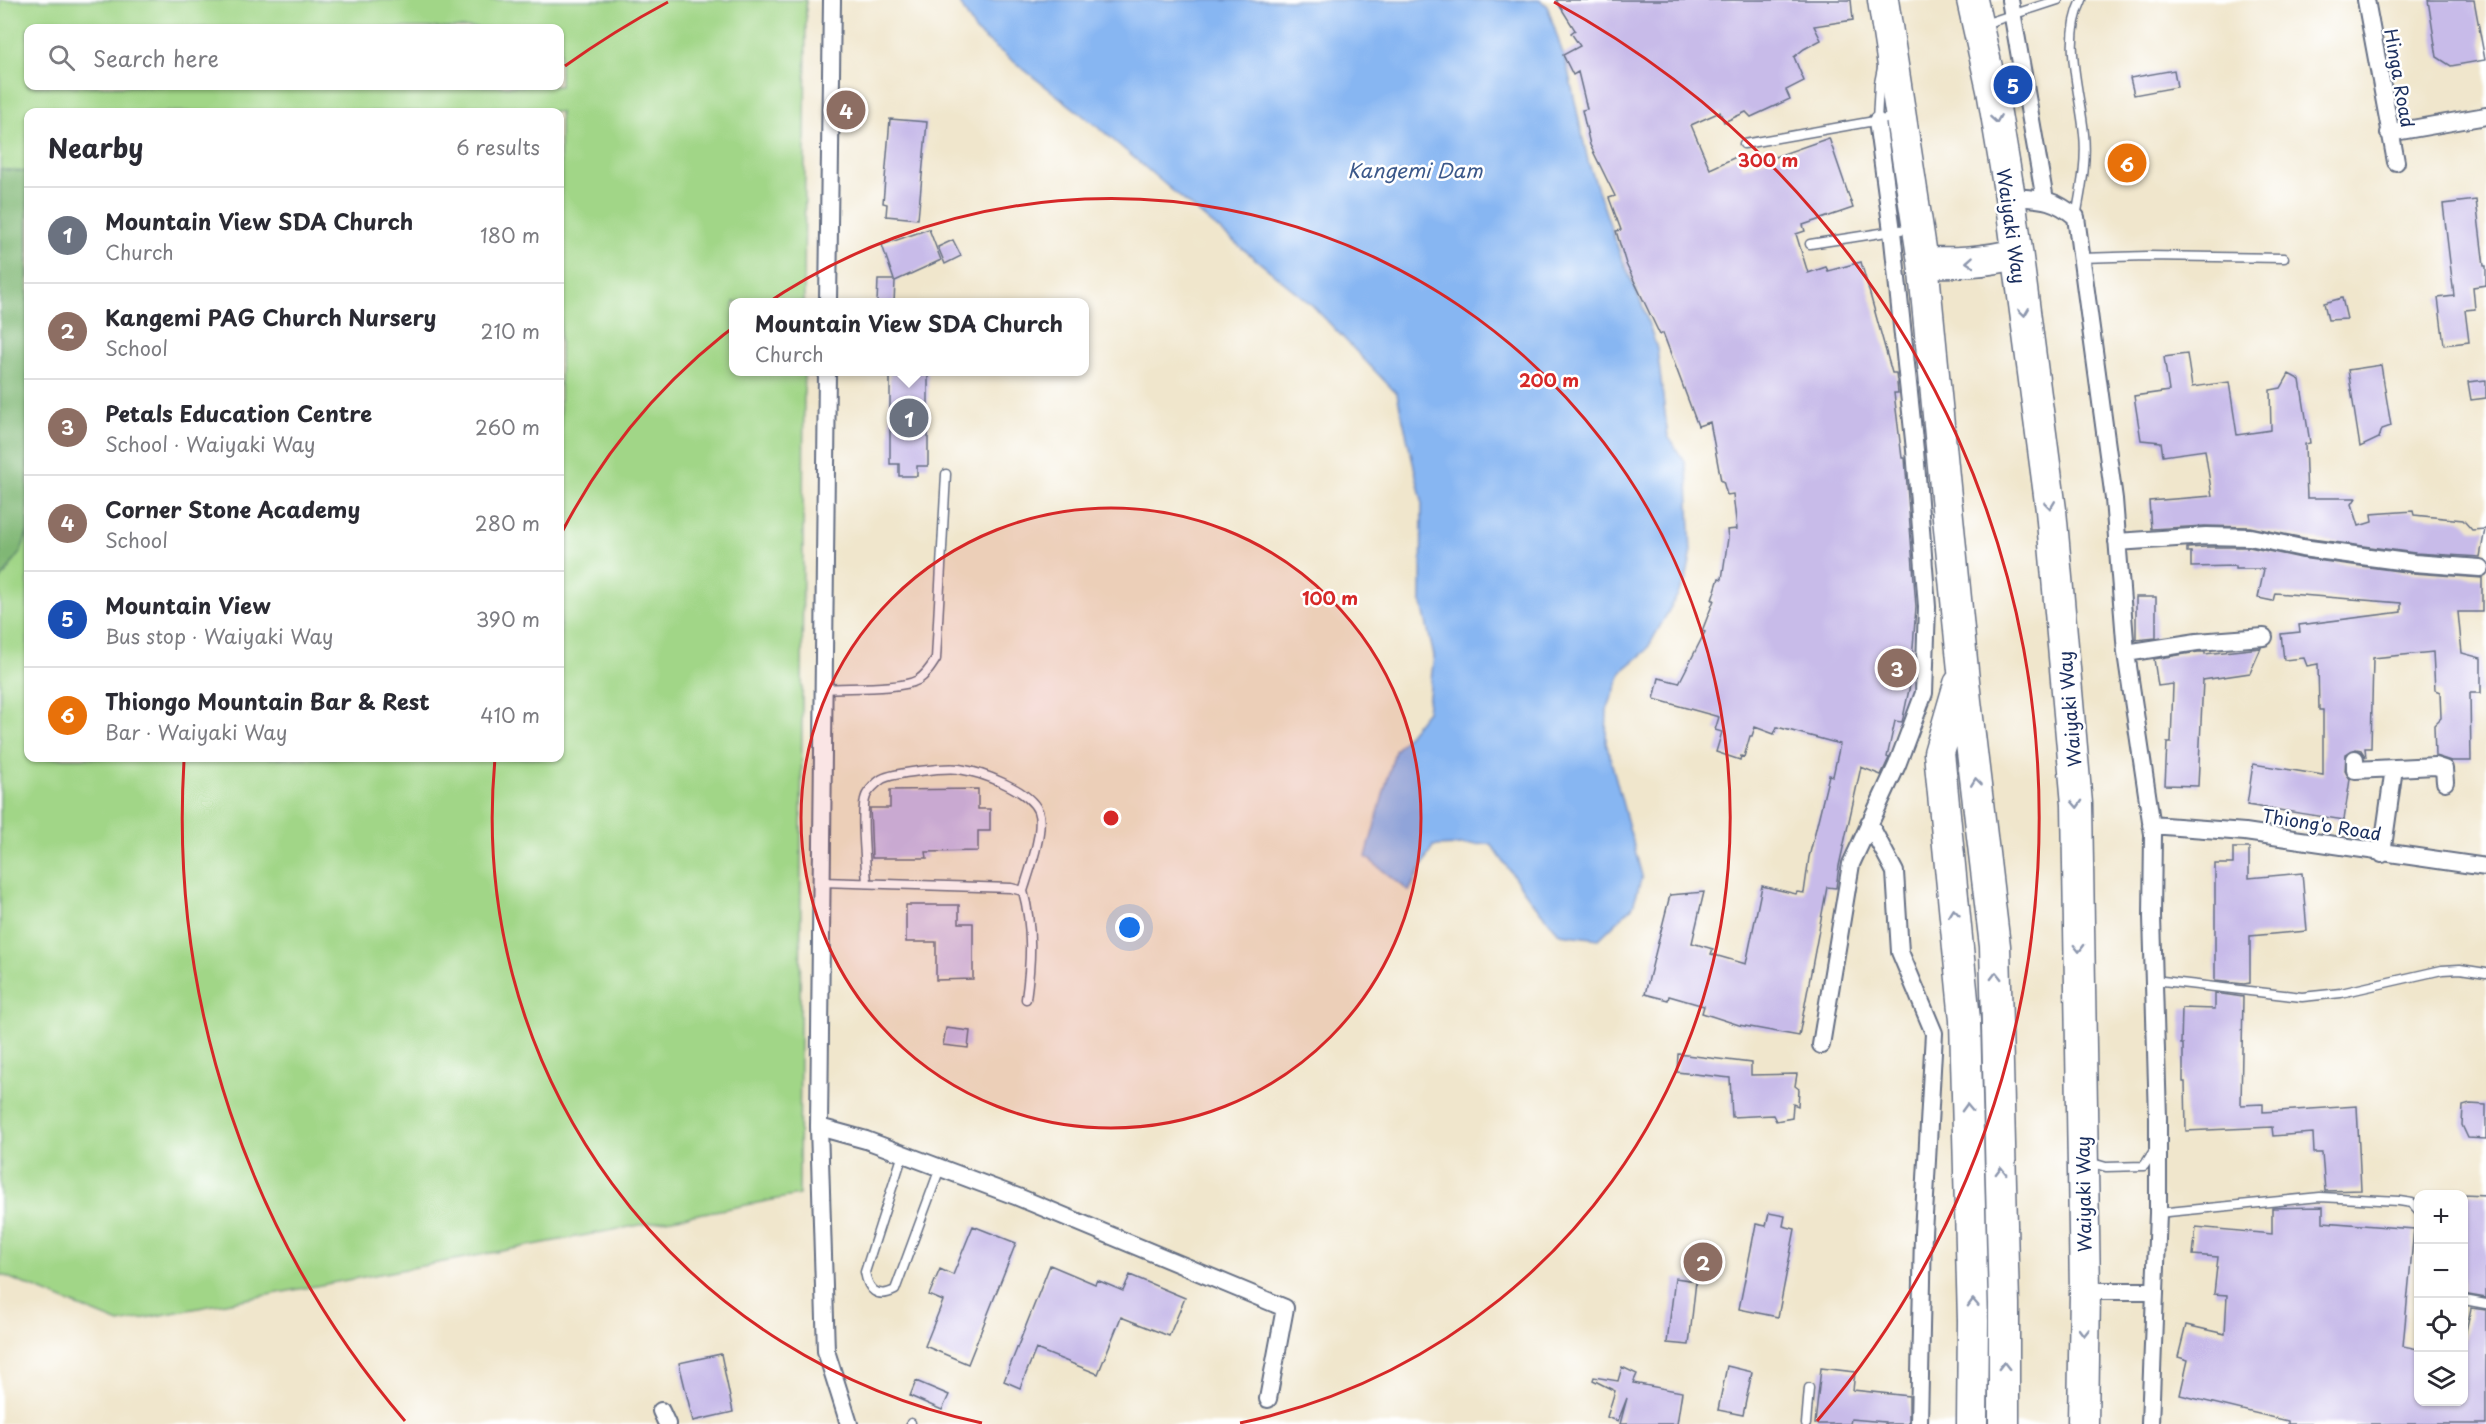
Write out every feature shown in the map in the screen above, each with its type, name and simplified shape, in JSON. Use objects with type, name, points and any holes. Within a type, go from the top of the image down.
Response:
[{"type":"highway","points":[[1883,0],[1889,37],[1889,119],[1904,229],[1923,262],[1963,669],[1995,946],[2004,1304],[2004,1424]]},
{"type":"highway","name":"Waiyaki Way","points":[[1975,13],[1992,90],[2010,197],[2051,510],[2077,804],[2085,1291],[2082,1424]]},
{"type":"highway","points":[[1923,262],[1973,263],[2016,254]]},
{"type":"highway","points":[[1963,669],[1939,753],[1965,1020],[1973,1321],[1972,1424]]},
{"type":"street","points":[[828,298],[832,0]]},
{"type":"street","name":"Hinga Road","points":[[2366,0],[2396,162]]},
{"type":"street","points":[[2011,7],[2045,200]]},
{"type":"street","points":[[2389,133],[2486,116]]},
{"type":"street","points":[[2010,197],[2061,204],[2076,217],[2114,499],[2126,653],[2151,825],[2158,1213],[2150,1424]]},
{"type":"street","points":[[1821,1045],[1851,864],[1897,765],[1924,693],[1927,607],[1915,450],[1904,229]]},
{"type":"street","points":[[827,376],[819,1127],[826,1351],[849,1424]]},
{"type":"street","points":[[2117,542],[2206,536],[2250,537],[2302,548],[2414,563],[2480,568]]},
{"type":"street","points":[[2126,653],[2197,642],[2264,637]]},
{"type":"street","points":[[2355,759],[2355,770],[2435,766],[2444,769],[2445,782]]},
{"type":"street","points":[[2382,854],[2394,768]]},
{"type":"street","points":[[1869,822],[1895,872],[1900,952],[1934,1033],[1923,1233],[1919,1424]]},
{"type":"street","name":"Thiong'o Road","points":[[2151,825],[2245,832],[2382,854],[2486,867]]},
{"type":"street","points":[[819,1127],[866,1140],[1018,1197],[1285,1308],[1268,1399]]},
{"type":"street","points":[[2085,1291],[2154,1291]]},
{"type":"lane","points":[[1975,13],[2058,0]]},
{"type":"lane","points":[[2076,217],[2085,164],[2085,135],[2073,61],[2074,28],[2082,0]]},
{"type":"lane","points":[[1744,144],[1889,119]]},
{"type":"lane","points":[[1810,244],[1904,229]]},
{"type":"lane","points":[[2080,258],[2147,256],[2284,258]]},
{"type":"lane","points":[[824,689],[900,685],[917,680],[928,671],[936,658],[946,474]]},
{"type":"lane","points":[[867,883],[863,827],[866,796],[880,780],[899,774],[958,768],[1004,783],[1024,795],[1038,810],[1040,827],[1023,891],[1030,925],[1031,966],[1026,999]]},
{"type":"lane","points":[[822,882],[1011,888],[1023,891]]},
{"type":"lane","points":[[2154,980],[2302,997],[2341,993],[2442,970],[2460,969],[2486,973]]},
{"type":"lane","points":[[2082,1160],[2106,1167],[2144,1166],[2158,1145]]},
{"type":"lane","points":[[903,1154],[865,1272],[867,1285],[879,1294],[895,1290],[940,1168]]},
{"type":"lane","points":[[2158,1213],[2320,1197],[2399,1201],[2414,1205]]},
{"type":"lane","points":[[2468,1301],[2486,1304]]},
{"type":"lane","points":[[1806,1424],[1809,1388]]},
{"type":"green space","points":[[0,0],[806,0],[804,298],[729,298],[729,376],[804,376],[799,1195],[119,1323],[0,1274]]},
{"type":"green space","points":[[0,169],[24,172],[24,542],[21,551],[0,581]]},
{"type":"water","name":"Kangemi Dam","points":[[958,0],[1539,0],[1547,5],[1568,70],[1588,161],[1620,254],[1643,307],[1657,349],[1668,437],[1685,462],[1688,481],[1691,556],[1686,580],[1646,651],[1622,671],[1607,710],[1606,742],[1642,876],[1633,906],[1599,939],[1560,934],[1530,899],[1491,844],[1433,846],[1409,891],[1366,857],[1395,751],[1427,711],[1434,656],[1421,600],[1422,501],[1397,394],[1312,305],[1104,132],[976,32]]},
{"type":"building","points":[[1556,0],[1851,0],[1853,20],[1814,26],[1821,40],[1794,57],[1804,81],[1786,90],[1790,99],[1751,117],[1746,112],[1724,122],[1720,112],[1691,125],[1710,169],[1738,156],[1743,168],[1829,138],[1853,208],[1803,225],[1805,231],[1796,234],[1808,273],[1826,267],[1828,271],[1861,262],[1892,373],[1896,373],[1898,393],[1894,393],[1902,458],[1905,458],[1916,607],[1912,661],[1915,661],[1902,722],[1895,721],[1887,757],[1889,758],[1881,775],[1861,767],[1836,888],[1827,887],[1799,1036],[1739,1025],[1702,1013],[1704,1006],[1669,996],[1668,1000],[1645,994],[1670,895],[1704,892],[1692,943],[1713,949],[1711,954],[1746,964],[1762,886],[1796,894],[1797,892],[1804,893],[1809,857],[1829,775],[1833,776],[1840,744],[1777,727],[1774,734],[1755,727],[1744,757],[1741,756],[1740,760],[1716,752],[1722,732],[1715,730],[1719,717],[1654,699],[1659,678],[1679,683],[1705,632],[1702,631],[1714,600],[1712,600],[1719,578],[1722,579],[1728,538],[1727,530],[1737,529],[1733,494],[1727,495],[1723,481],[1721,481],[1710,422],[1698,426],[1663,333],[1660,335],[1626,264],[1616,231],[1621,230],[1609,198],[1615,196],[1590,145],[1582,110],[1587,109],[1578,72],[1573,75],[1563,55],[1580,46],[1571,33],[1575,30]]},
{"type":"building","points":[[2428,0],[2474,0],[2485,60],[2451,66],[2437,57]]},
{"type":"building","points":[[2174,70],[2177,87],[2134,95],[2130,78]]},
{"type":"building","points":[[890,119],[927,122],[918,219],[886,216],[887,204],[883,203]]},
{"type":"building","points":[[2476,200],[2484,266],[2486,266],[2486,285],[2473,287],[2475,309],[2465,310],[2469,342],[2444,345],[2438,298],[2454,296],[2443,204]]},
{"type":"building","points":[[929,229],[941,260],[895,281],[894,298],[877,298],[878,280],[894,280],[882,245]]},
{"type":"building","points":[[953,240],[961,256],[945,264],[938,247]]},
{"type":"building","points":[[2342,298],[2347,319],[2328,320],[2324,303]]},
{"type":"building","points":[[2187,354],[2192,387],[2229,382],[2237,435],[2271,430],[2270,390],[2281,388],[2289,374],[2300,380],[2310,443],[2305,444],[2307,498],[2356,498],[2352,504],[2359,526],[2372,522],[2371,514],[2413,511],[2414,515],[2463,520],[2472,530],[2485,529],[2480,557],[2415,553],[2304,538],[2250,527],[2205,526],[2151,529],[2149,501],[2212,496],[2205,450],[2163,456],[2161,442],[2141,440],[2134,396],[2169,391],[2164,357]]},
{"type":"building","points":[[2381,365],[2391,426],[2382,429],[2379,438],[2360,447],[2348,370]]},
{"type":"building","points":[[890,376],[928,376],[928,466],[917,466],[917,476],[899,476],[899,464],[890,464]]},
{"type":"building","points":[[2486,380],[2486,398],[2471,400],[2468,382]]},
{"type":"building","points":[[2249,547],[2301,558],[2413,573],[2482,578],[2482,612],[2458,612],[2462,653],[2481,658],[2481,693],[2470,693],[2471,761],[2451,761],[2435,756],[2434,725],[2441,718],[2440,692],[2435,690],[2433,652],[2373,658],[2371,748],[2365,748],[2366,758],[2361,750],[2356,749],[2346,754],[2345,771],[2350,779],[2344,820],[2247,805],[2253,764],[2323,775],[2323,710],[2319,710],[2318,664],[2307,666],[2304,658],[2284,660],[2281,634],[2300,632],[2299,625],[2401,612],[2401,603],[2275,593],[2273,601],[2258,598],[2264,569],[2235,569],[2235,566],[2191,567],[2191,552],[2187,552],[2187,548]]},
{"type":"building","points":[[2136,597],[2156,597],[2156,638],[2136,640]]},
{"type":"building","points":[[2261,648],[2250,673],[2203,680],[2198,786],[2165,785],[2167,743],[2171,743],[2173,684],[2158,686],[2154,659],[2198,652],[2205,652],[2205,654]]},
{"type":"building","points":[[978,789],[978,809],[990,809],[990,831],[978,831],[978,851],[926,852],[927,858],[872,858],[870,808],[890,808],[890,790]]},
{"type":"building","points":[[2233,848],[2249,848],[2249,878],[2302,873],[2307,931],[2250,936],[2250,983],[2244,984],[2215,981],[2215,864],[2233,864]]},
{"type":"building","points":[[906,905],[959,905],[959,923],[973,923],[973,979],[936,980],[936,942],[906,942]]},
{"type":"building","points":[[2215,993],[2243,997],[2241,1105],[2263,1104],[2263,1112],[2357,1106],[2361,1190],[2325,1191],[2322,1153],[2314,1153],[2313,1133],[2273,1136],[2272,1127],[2186,1131],[2183,1044],[2181,1044],[2182,1008],[2215,1009]]},
{"type":"building","points":[[946,1028],[970,1031],[968,1048],[943,1045]]},
{"type":"building","points":[[1678,1054],[1751,1063],[1751,1075],[1797,1074],[1795,1086],[1799,1089],[1798,1106],[1793,1104],[1792,1118],[1776,1121],[1773,1115],[1732,1117],[1730,1078],[1677,1072]]},
{"type":"building","points":[[2486,1105],[2486,1139],[2468,1138],[2462,1125],[2463,1106]]},
{"type":"building","points":[[2468,1194],[2486,1195],[2486,1298],[2468,1295]]},
{"type":"building","points":[[2323,1207],[2323,1222],[2414,1229],[2403,1346],[2414,1348],[2414,1406],[2468,1406],[2468,1322],[2471,1308],[2486,1310],[2486,1424],[2288,1424],[2288,1421],[2180,1395],[2188,1360],[2178,1357],[2186,1325],[2225,1334],[2227,1295],[2214,1294],[2218,1257],[2193,1255],[2196,1227],[2272,1234],[2272,1208]]},
{"type":"building","points":[[1769,1213],[1785,1216],[1783,1226],[1795,1229],[1778,1317],[1739,1309],[1756,1224],[1766,1226]]},
{"type":"building","points":[[973,1226],[1016,1243],[968,1364],[925,1346],[943,1301],[929,1295],[940,1269],[953,1275]]},
{"type":"building","points":[[1050,1265],[1095,1284],[1097,1280],[1123,1291],[1130,1275],[1185,1298],[1169,1336],[1121,1317],[1098,1374],[1036,1349],[1020,1388],[1004,1381]]},
{"type":"building","points":[[1675,1278],[1696,1281],[1689,1345],[1667,1343]]},
{"type":"building","points":[[721,1354],[733,1412],[693,1421],[679,1363]]},
{"type":"building","points":[[1727,1366],[1752,1372],[1743,1415],[1718,1410]]},
{"type":"building","points":[[1622,1367],[1637,1374],[1633,1383],[1682,1392],[1677,1424],[1620,1424],[1627,1398],[1618,1421],[1607,1417],[1615,1391],[1593,1380],[1594,1377],[1618,1381]]},
{"type":"building","points":[[1821,1368],[1855,1372],[1853,1390],[1909,1396],[1909,1424],[1885,1424],[1885,1422],[1851,1419],[1850,1424],[1815,1424]]},
{"type":"building","points":[[916,1381],[949,1395],[942,1410],[910,1396]]},
{"type":"place","name":"Mountain View","points":[[2013,85]]},
{"type":"place","name":"Corner Stone Academy","points":[[846,110]]},
{"type":"place","name":"Thiongo Mountain Bar & Rest","points":[[2127,163]]},
{"type":"place","name":"Mountain View SDA Church","points":[[909,418]]},
{"type":"place","name":"Petals Education Centre","points":[[1897,668]]},
{"type":"place","name":"Kangemi PAG Church Nursery","points":[[1703,1262]]}]
